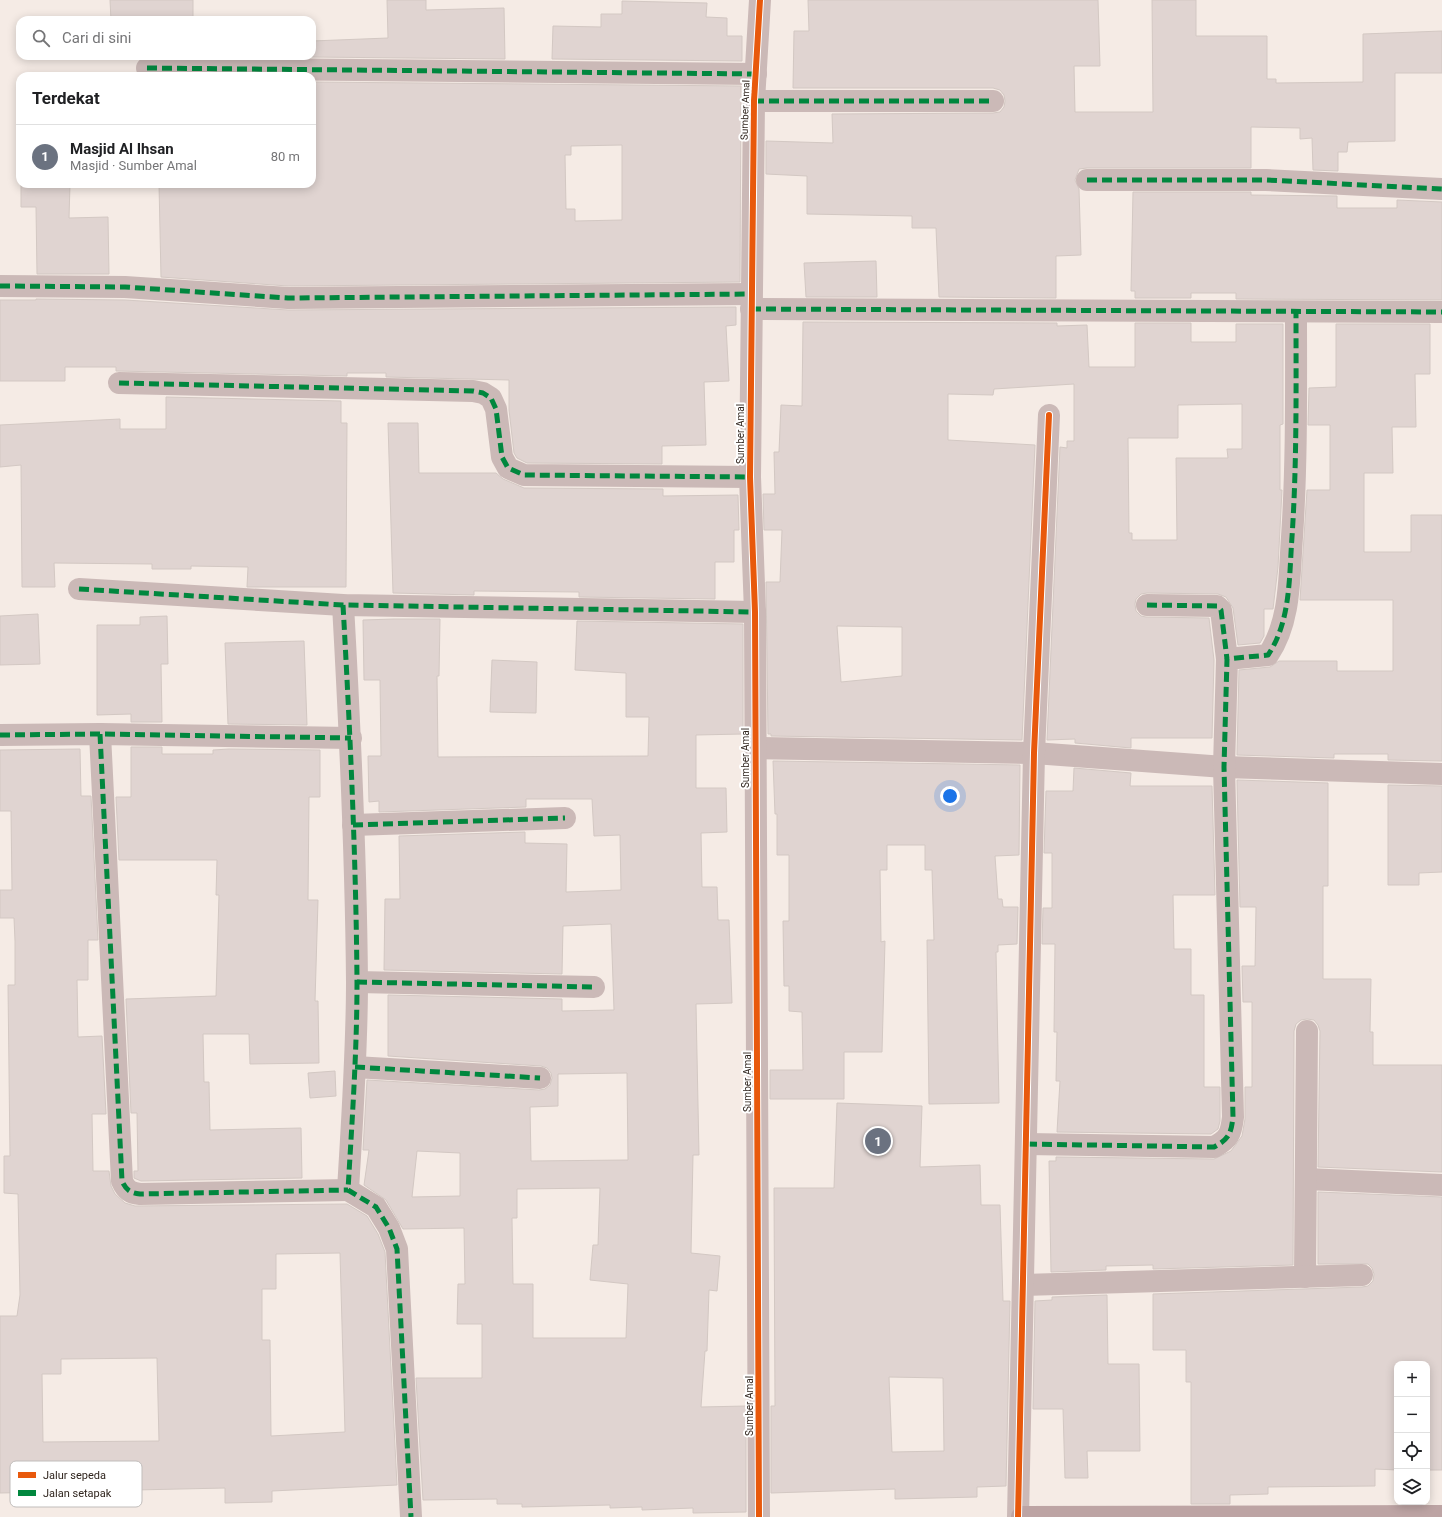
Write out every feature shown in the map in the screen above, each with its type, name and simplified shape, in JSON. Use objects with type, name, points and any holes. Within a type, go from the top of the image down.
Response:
[{"type":"main road","points":[[1022,1517],[1442,1516]]},
{"type":"street","name":"Sumber Amal","points":[[759,1517],[755,612],[750,477],[754,101],[760,0]]},
{"type":"street","points":[[147,68],[756,74]]},
{"type":"street","points":[[754,101],[993,101]]},
{"type":"street","points":[[1087,180],[1266,180],[1442,189]]},
{"type":"street","points":[[0,286],[125,287],[288,298],[751,301],[1296,312],[1442,312]]},
{"type":"street","points":[[1227,659],[1268,655],[1277,641],[1287,603],[1296,471],[1296,312]]},
{"type":"street","points":[[119,383],[483,392],[491,398],[496,408],[502,457],[508,468],[524,475],[750,477]]},
{"type":"street","points":[[1018,1517],[1034,753],[1048,415]]},
{"type":"street","points":[[79,589],[343,605],[755,612]]},
{"type":"street","points":[[343,605],[351,738],[357,982],[355,1068],[348,1190]]},
{"type":"street","points":[[1027,1144],[1214,1147],[1226,1141],[1232,1129],[1233,1117],[1224,766],[1227,659],[1221,610],[1217,606],[1147,605]]},
{"type":"street","points":[[0,735],[100,734],[351,738]]},
{"type":"street","points":[[100,734],[122,1181],[126,1189],[133,1193],[140,1194],[348,1190],[376,1207],[389,1228],[397,1249],[411,1517]]},
{"type":"street","points":[[755,748],[1034,753],[1224,766],[1442,774]]},
{"type":"street","points":[[353,825],[565,818]]},
{"type":"street","points":[[357,982],[594,987]]},
{"type":"street","points":[[1305,1277],[1306,1031]]},
{"type":"street","points":[[355,1068],[540,1078]]},
{"type":"street","points":[[1306,1179],[1442,1185]]},
{"type":"street","points":[[1023,1285],[1362,1275]]},
{"type":"building","points":[[110,0],[193,0],[193,16],[111,16]]},
{"type":"building","points":[[387,0],[426,0],[426,10],[504,8],[505,59],[316,57],[316,41],[388,38]]},
{"type":"building","points":[[808,0],[1098,0],[1100,66],[1074,66],[1075,112],[1153,112],[1152,0],[1196,0],[1196,36],[1267,36],[1267,79],[1276,79],[1276,83],[1363,82],[1363,34],[1442,31],[1442,73],[1395,73],[1395,141],[1348,142],[1347,152],[1338,152],[1338,171],[1313,170],[1312,138],[1300,139],[1300,128],[1251,127],[1251,168],[1079,169],[1075,180],[1079,189],[1081,255],[1056,256],[1056,298],[939,297],[936,228],[912,228],[912,216],[807,214],[807,176],[766,174],[766,141],[833,143],[832,114],[1000,112],[1004,107],[1004,95],[1000,90],[993,88],[793,88],[794,31],[809,31]]},
{"type":"building","points":[[622,1],[707,3],[706,17],[727,18],[727,36],[742,36],[742,61],[552,59],[553,26],[601,27],[601,14],[622,14]]},
{"type":"building","points":[[316,82],[741,86],[740,282],[288,286],[161,277],[159,188],[316,188]],"holes":[[[622,145],[622,220],[575,221],[575,209],[566,209],[565,155],[571,155],[571,146]]]},
{"type":"building","points":[[21,188],[70,188],[69,218],[108,217],[109,274],[37,274],[36,207],[21,207]]},
{"type":"building","points":[[1133,192],[1251,192],[1251,195],[1337,196],[1337,208],[1397,208],[1397,200],[1442,202],[1442,300],[1236,299],[1236,293],[1191,293],[1191,298],[1135,298],[1135,291],[1131,291]]},
{"type":"building","points":[[876,261],[877,297],[806,297],[804,263]]},
{"type":"building","points":[[0,300],[125,300],[288,310],[736,307],[736,325],[726,326],[729,381],[704,382],[706,445],[662,446],[662,464],[527,463],[517,458],[514,453],[509,410],[509,380],[386,377],[386,373],[347,373],[347,376],[116,371],[116,367],[65,367],[65,381],[0,381]]},
{"type":"building","points":[[803,322],[1057,323],[1057,326],[1087,325],[1089,367],[1135,367],[1135,323],[1191,323],[1191,342],[1236,342],[1236,324],[1283,324],[1283,424],[1280,425],[1280,490],[1282,490],[1278,567],[1273,609],[1264,609],[1264,636],[1260,643],[1238,645],[1233,608],[1226,597],[1218,594],[1147,593],[1141,594],[1136,599],[1135,604],[1136,611],[1141,616],[1146,617],[1209,618],[1214,660],[1212,738],[1131,738],[1131,748],[1075,743],[1075,739],[1047,740],[1060,447],[1067,448],[1067,441],[1074,441],[1074,384],[994,389],[993,395],[948,394],[948,440],[1035,445],[1022,740],[771,736],[771,734],[768,734],[766,582],[780,582],[782,530],[764,530],[763,494],[775,494],[774,452],[779,452],[781,405],[802,406]],"holes":[[[1242,404],[1242,449],[1227,449],[1228,458],[1176,458],[1177,540],[1132,540],[1132,533],[1129,533],[1128,438],[1178,438],[1178,405]],[[837,626],[902,627],[902,676],[841,682]]]},
{"type":"building","points":[[1336,324],[1430,324],[1430,374],[1415,374],[1416,427],[1392,427],[1393,473],[1364,473],[1364,552],[1411,552],[1411,515],[1442,515],[1442,761],[1388,760],[1388,754],[1334,754],[1334,758],[1237,755],[1239,670],[1270,667],[1279,661],[1337,661],[1337,671],[1393,671],[1393,600],[1300,600],[1307,490],[1330,490],[1330,425],[1308,425],[1309,388],[1336,387]]},
{"type":"building","points":[[166,397],[341,401],[341,423],[347,423],[346,587],[247,587],[248,567],[191,566],[191,569],[152,569],[152,564],[54,563],[55,587],[22,587],[21,465],[0,467],[0,425],[120,419],[120,429],[166,429]]},
{"type":"building","points":[[388,423],[418,423],[419,473],[496,473],[503,479],[524,488],[663,489],[663,496],[738,495],[739,530],[734,530],[734,562],[715,562],[715,599],[579,597],[579,592],[474,591],[474,595],[393,593]]},
{"type":"building","points":[[38,614],[40,664],[0,665],[0,616]]},
{"type":"building","points":[[167,616],[168,664],[161,664],[162,722],[131,722],[131,714],[97,715],[97,625],[140,625],[140,617]]},
{"type":"building","points":[[440,619],[439,676],[437,676],[438,757],[648,756],[649,717],[626,717],[626,673],[575,670],[577,621],[743,624],[743,734],[696,735],[696,788],[726,788],[727,832],[701,833],[702,887],[717,887],[718,920],[729,920],[732,1003],[696,1004],[699,1155],[693,1155],[691,1253],[720,1256],[717,1291],[709,1290],[707,1351],[705,1351],[701,1407],[746,1406],[746,1512],[693,1513],[693,1508],[642,1510],[642,1507],[610,1508],[610,1505],[522,1507],[522,1504],[497,1504],[497,1499],[423,1500],[416,1378],[482,1378],[482,1324],[457,1324],[458,1284],[465,1284],[464,1228],[403,1229],[386,1200],[364,1185],[369,1150],[363,1150],[367,1080],[539,1090],[545,1089],[550,1085],[552,1078],[551,1073],[547,1068],[541,1066],[388,1056],[388,995],[562,999],[562,1011],[614,1010],[611,924],[563,926],[562,974],[384,970],[385,899],[400,899],[399,836],[525,832],[525,843],[567,844],[566,892],[621,890],[620,835],[594,836],[592,799],[526,799],[526,807],[379,812],[379,801],[369,802],[368,756],[381,756],[380,680],[364,680],[363,620]],"holes":[[[627,1073],[628,1160],[531,1161],[530,1107],[558,1106],[558,1074]],[[417,1151],[460,1153],[460,1196],[412,1197]],[[600,1188],[598,1245],[593,1245],[590,1280],[628,1284],[626,1338],[533,1338],[533,1284],[513,1284],[512,1218],[517,1218],[517,1189]]]},
{"type":"building","points":[[304,641],[307,725],[228,724],[225,643]]},
{"type":"building","points":[[492,660],[537,662],[536,713],[490,712]]},
{"type":"building","points":[[131,747],[162,747],[162,754],[213,754],[213,750],[229,749],[320,750],[320,797],[309,797],[308,900],[318,900],[315,1001],[318,1001],[319,1063],[250,1064],[249,1034],[203,1034],[204,1082],[209,1082],[210,1130],[301,1128],[302,1178],[141,1181],[134,1178],[134,1171],[138,1171],[137,1113],[131,1113],[126,999],[216,996],[219,895],[216,895],[217,860],[119,860],[116,797],[131,797]]},
{"type":"building","points":[[80,749],[81,796],[91,796],[98,940],[88,940],[88,980],[77,980],[78,1037],[102,1036],[106,1114],[92,1114],[93,1171],[109,1171],[111,1186],[115,1194],[125,1203],[135,1206],[347,1204],[367,1216],[378,1234],[385,1252],[397,1485],[272,1491],[272,1502],[225,1503],[225,1488],[142,1490],[142,1461],[10,1461],[10,1493],[0,1493],[0,1316],[17,1316],[20,1295],[18,1194],[4,1193],[4,1156],[10,1156],[8,985],[15,985],[15,941],[14,918],[0,918],[0,890],[12,890],[11,811],[0,811],[0,750]],"holes":[[[340,1253],[345,1432],[271,1436],[270,1340],[262,1340],[262,1289],[276,1289],[276,1254]],[[157,1358],[159,1441],[43,1442],[42,1374],[61,1374],[61,1359]]]},
{"type":"building","points":[[773,761],[1020,765],[1019,855],[995,856],[998,899],[1002,899],[1003,907],[1018,907],[1017,944],[998,945],[998,952],[996,952],[999,1103],[929,1104],[927,940],[934,940],[932,870],[925,870],[925,845],[887,845],[887,870],[880,870],[881,942],[885,941],[882,1052],[844,1052],[844,1099],[770,1099],[770,1070],[803,1070],[802,1012],[789,1011],[789,986],[784,986],[783,921],[789,921],[789,855],[777,855],[777,814],[775,814]]},
{"type":"building","points":[[1074,768],[1131,773],[1130,786],[1212,786],[1215,895],[1173,895],[1174,949],[1191,949],[1191,995],[1204,995],[1204,1087],[1220,1087],[1220,1121],[1218,1129],[1211,1134],[1057,1132],[1060,1081],[1056,1081],[1057,1032],[1054,1032],[1055,944],[1042,944],[1043,908],[1052,908],[1052,853],[1044,853],[1046,791],[1073,791]]},
{"type":"building","points":[[1237,780],[1328,783],[1328,886],[1323,886],[1323,979],[1371,979],[1370,1032],[1373,1032],[1373,1065],[1442,1065],[1442,1172],[1318,1167],[1320,1031],[1314,1020],[1301,1020],[1296,1024],[1294,1031],[1293,1265],[1153,1269],[1153,1265],[1106,1266],[1106,1270],[1051,1272],[1049,1161],[1056,1161],[1056,1157],[1214,1159],[1231,1151],[1242,1136],[1245,1119],[1245,1087],[1252,1087],[1252,1002],[1243,1002],[1242,966],[1255,966],[1256,907],[1240,907]]},
{"type":"building","points":[[1388,785],[1442,786],[1442,872],[1419,873],[1419,885],[1388,885]]},
{"type":"building","points":[[335,1071],[336,1096],[310,1098],[308,1073]]},
{"type":"building","points":[[837,1103],[922,1106],[920,1167],[980,1165],[981,1205],[1000,1205],[1003,1301],[1010,1301],[1006,1486],[977,1487],[977,1497],[895,1499],[895,1489],[771,1493],[771,1406],[775,1406],[774,1188],[834,1188]],"holes":[[[889,1377],[943,1378],[944,1451],[892,1452]]]},
{"type":"building","points":[[1318,1192],[1442,1197],[1442,1470],[1430,1470],[1430,1361],[1394,1361],[1394,1470],[1375,1469],[1375,1486],[1268,1487],[1268,1494],[1230,1495],[1230,1504],[1191,1504],[1191,1382],[1186,1382],[1186,1350],[1153,1350],[1153,1294],[1362,1287],[1368,1286],[1373,1281],[1374,1274],[1372,1268],[1368,1264],[1318,1264]]},
{"type":"building","points":[[1107,1295],[1108,1364],[1139,1364],[1140,1451],[1087,1451],[1088,1478],[1065,1478],[1063,1409],[1033,1409],[1035,1301],[1052,1300],[1052,1297]]},
{"type":"marked path","points":[[147,68],[756,74]]},
{"type":"marked path","points":[[754,101],[993,101]]},
{"type":"marked path","points":[[1087,180],[1266,180],[1442,189]]},
{"type":"marked path","points":[[0,286],[125,287],[288,298],[751,294]]},
{"type":"marked path","points":[[751,309],[1442,312]]},
{"type":"marked path","points":[[1027,1144],[1214,1147],[1223,1141],[1230,1132],[1233,1117],[1224,767],[1227,659],[1268,655],[1276,642],[1281,628],[1288,598],[1295,481],[1296,312]]},
{"type":"marked path","points":[[119,383],[473,391],[483,393],[491,398],[496,409],[502,457],[508,468],[524,475],[750,477]]},
{"type":"marked path","points":[[79,589],[343,605],[755,612]]},
{"type":"marked path","points":[[343,605],[352,793],[357,982],[355,1060],[348,1190],[376,1207],[389,1228],[397,1249],[411,1517]]},
{"type":"marked path","points":[[1147,605],[1217,606],[1221,610],[1227,659]]},
{"type":"marked path","points":[[100,734],[122,1181],[127,1189],[134,1193],[140,1194],[348,1190]]},
{"type":"marked path","points":[[0,735],[100,734],[351,738]]},
{"type":"marked path","points":[[353,825],[565,818]]},
{"type":"marked path","points":[[357,982],[594,987]]},
{"type":"marked path","points":[[355,1067],[540,1078]]},
{"type":"cycle path","points":[[759,1517],[755,612],[750,477],[754,101],[760,0]]},
{"type":"cycle path","points":[[1018,1517],[1034,753],[1049,415]]},
{"type":"place","name":"Masjid Al Ihsan","points":[[878,1141]]}]
